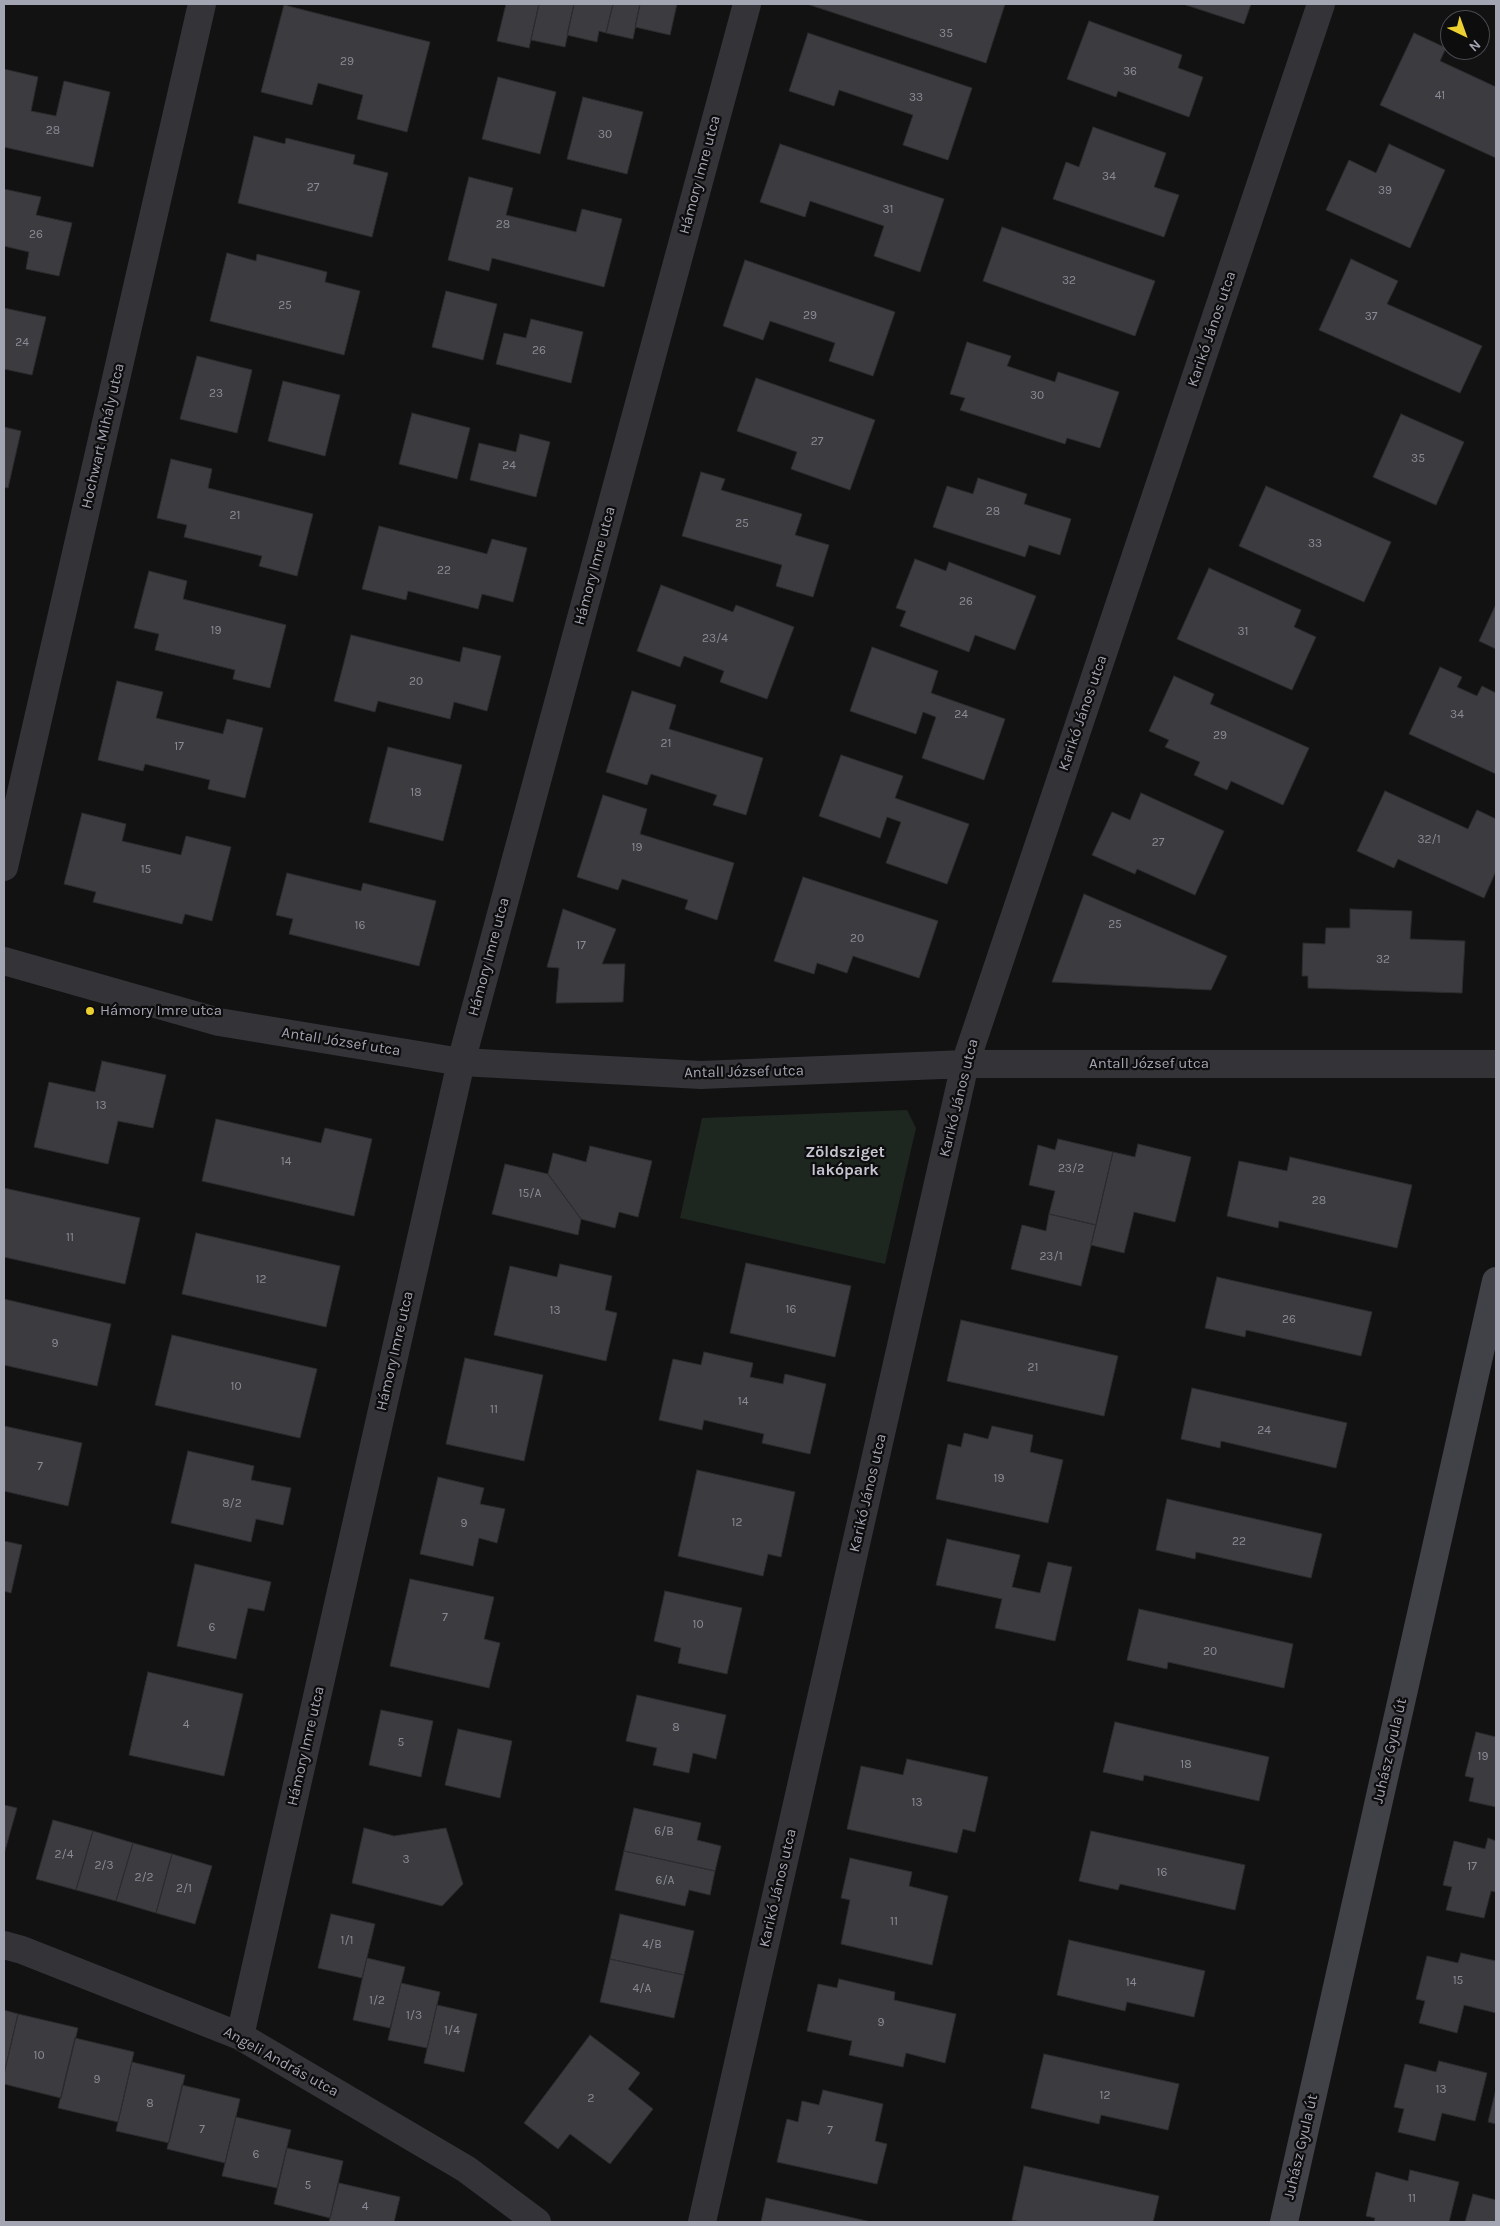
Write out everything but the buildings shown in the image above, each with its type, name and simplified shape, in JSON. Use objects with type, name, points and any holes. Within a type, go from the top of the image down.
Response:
[{"type":"street","name":"Hochwart Mihály utca","points":[[4,868],[202,4]]},
{"type":"street","name":"Hámory Imre utca","points":[[240,2036],[461,1062],[747,4]]},
{"type":"street","name":"Karikó János utca","points":[[702,2222],[965,1064],[1321,4]]},
{"type":"street","name":"Antall József utca","points":[[4,961],[219,1022],[461,1062],[701,1075],[965,1064],[1496,1064]]},
{"type":"street","name":"Juhász Gyula út","points":[[1284,2222],[1496,1281]]},
{"type":"street","name":"Angeli András utca","points":[[4,1945],[22,1950],[240,2036],[466,2169],[537,2222]]},
{"type":"shaded area","points":[[907,1110],[916,1128],[885,1264],[680,1218],[702,1118]]},
{"type":"place","name":"Hámory Imre utca","points":[[90,1011]]},
{"type":"district","name":"Zöldsziget lakópark","points":[[845,1161]]}]
